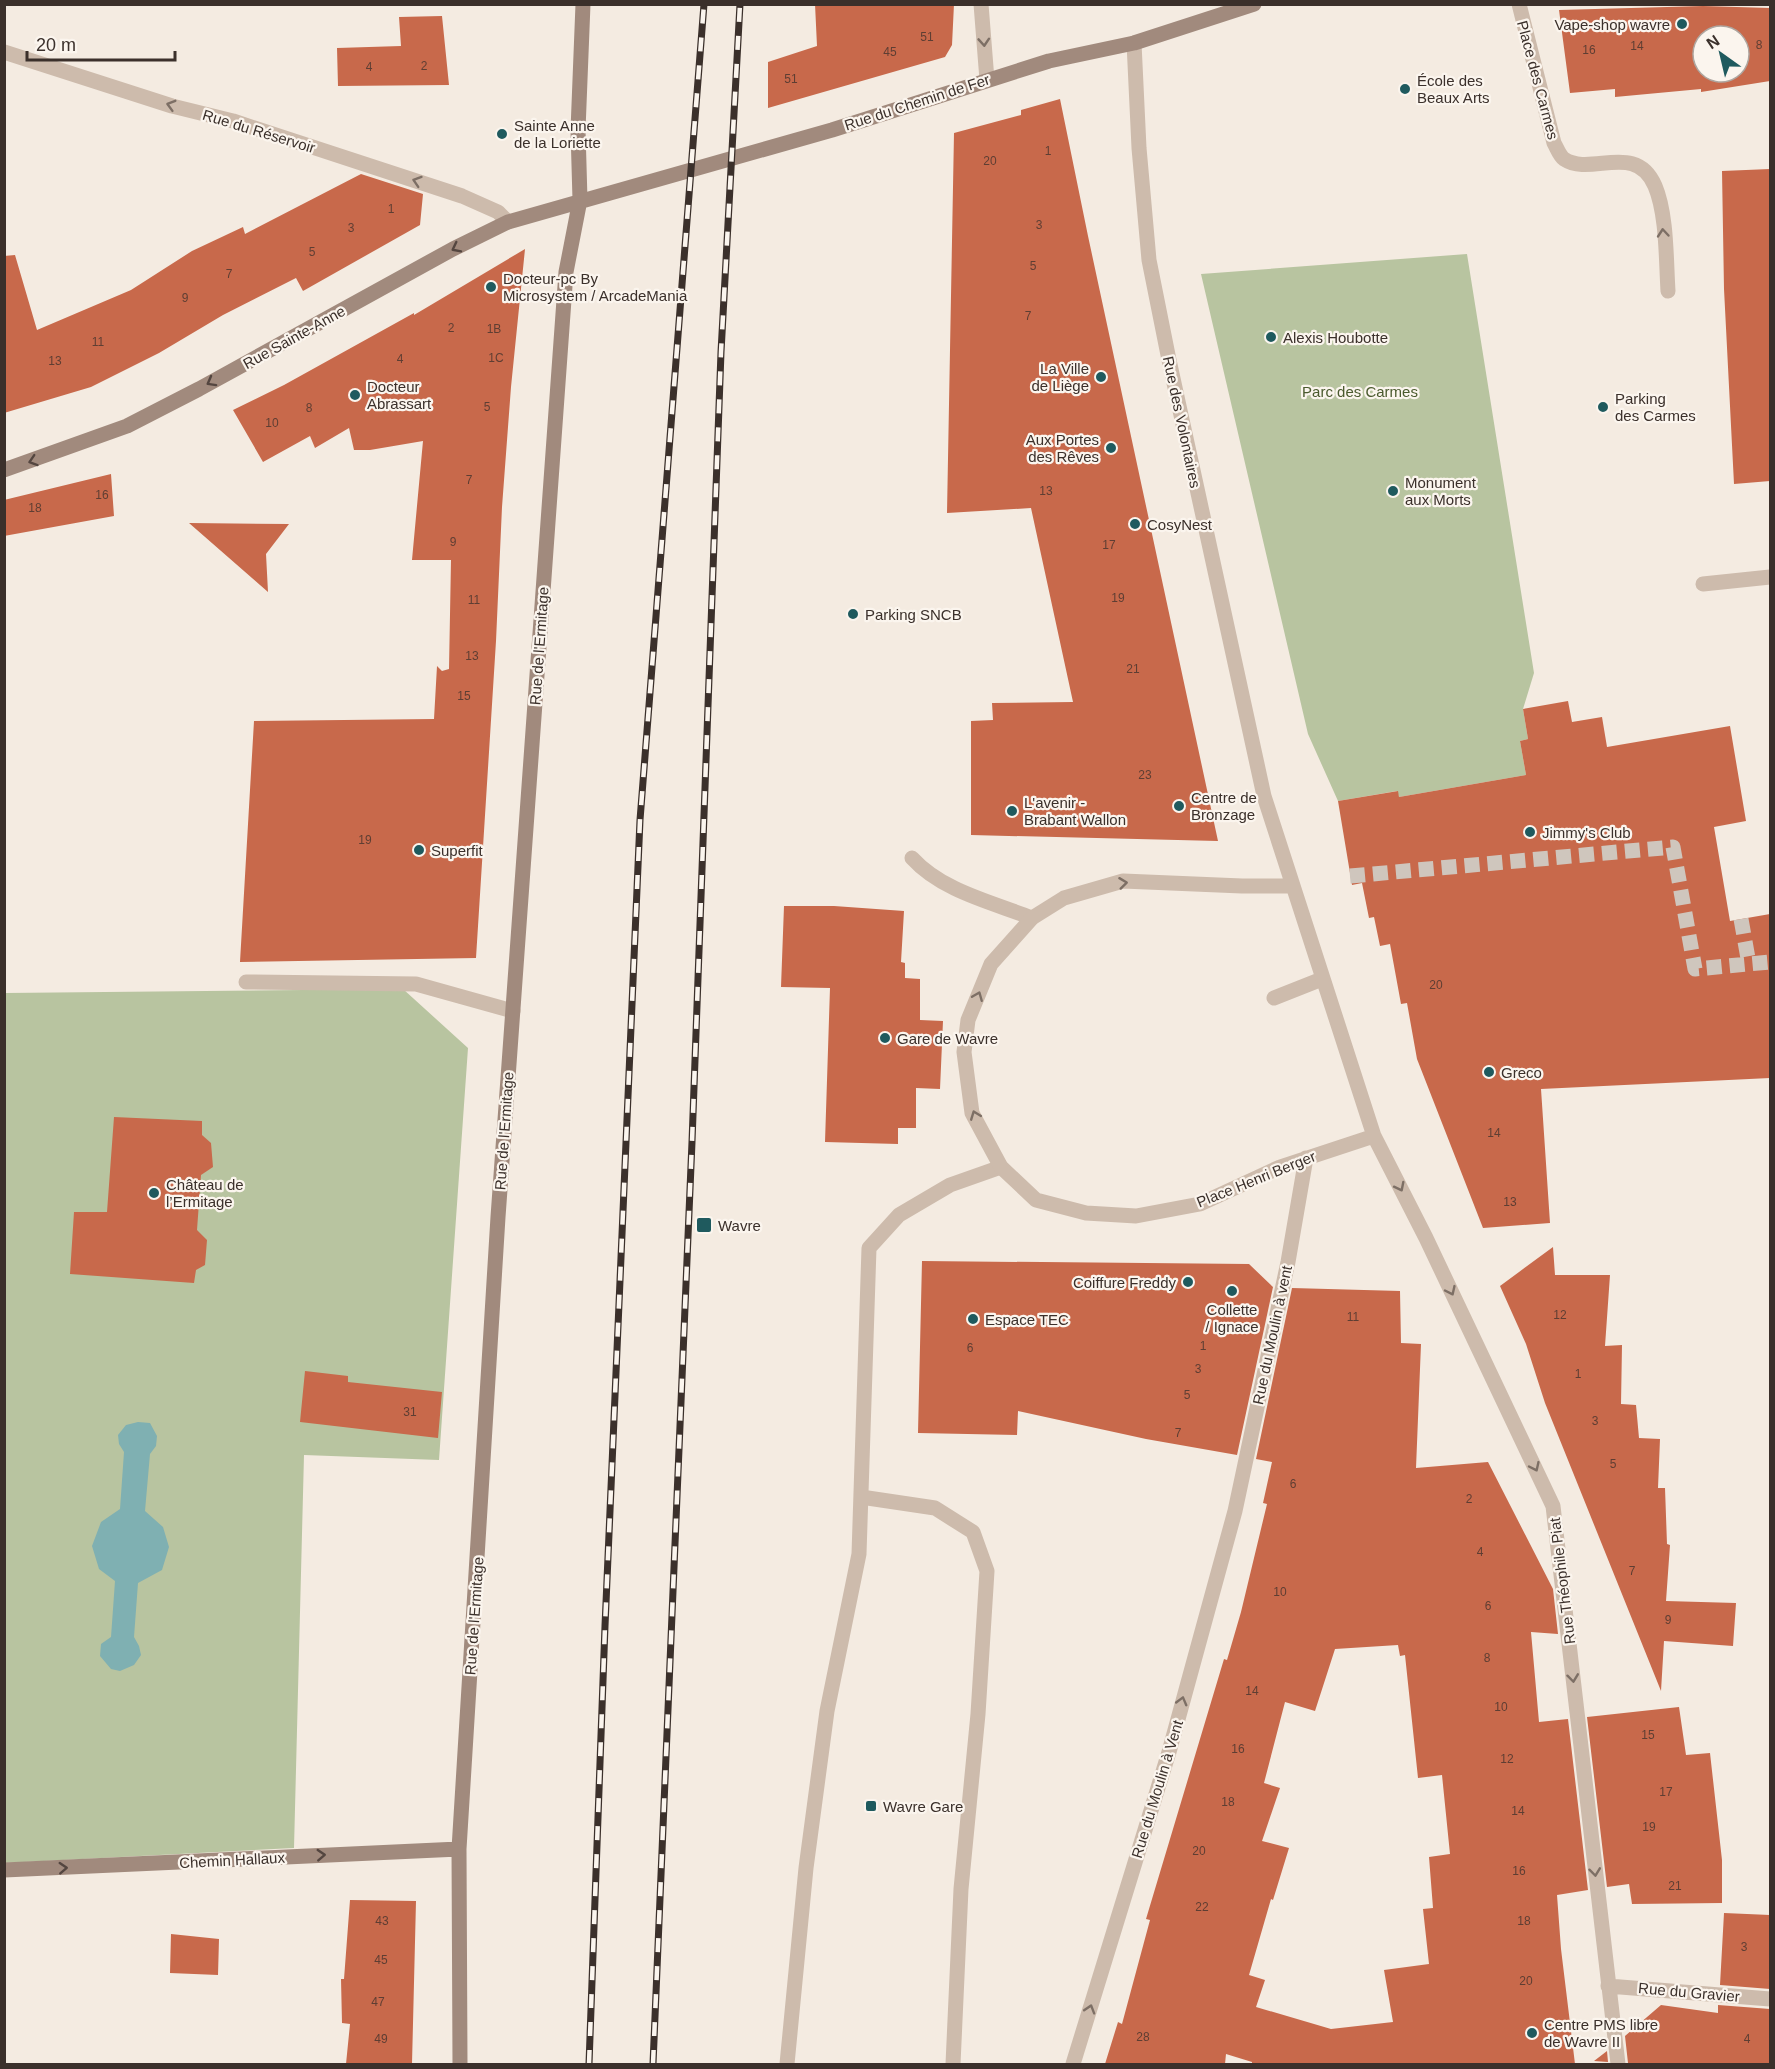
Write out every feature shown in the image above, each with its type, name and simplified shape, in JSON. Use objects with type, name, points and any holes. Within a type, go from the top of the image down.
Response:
[{"type":"street","name":"Rue de l'Ermitage","points":[[460,2064],[459,1849],[513,1011],[566,272],[580,200],[578,130],[583,4]]},
{"type":"street","points":[[981,4],[987,80]]},
{"type":"street","name":"Rue du Chemin de Fer","points":[[580,200],[832,130],[1049,61],[1134,43],[1254,4]]},
{"type":"street","name":"Place des Carmes","points":[[1519,4],[1554,143],[1562,158],[1575,164],[1624,162],[1642,168],[1654,183],[1660,201],[1668,291]]},
{"type":"street","name":"Rue des Volontaires","points":[[1134,43],[1139,148],[1149,260],[1168,360],[1263,796],[1291,886]]},
{"type":"street","name":"Rue du Réservoir","points":[[4,52],[172,106],[233,121],[462,196],[498,212],[508,222]]},
{"type":"street","name":"Rue Sainte-Anne","points":[[4,470],[137,421],[210,384],[453,249],[508,222],[580,200]]},
{"type":"street","points":[[1703,584],[1770,577]]},
{"type":"street","points":[[912,858],[922,870],[950,887],[1032,918]]},
{"type":"street","name":"Place Henri Berger","points":[[1291,886],[1123,881],[1064,898],[1032,918],[991,964],[968,1020],[963,1052],[972,1113],[1001,1167],[1036,1200],[1086,1213],[1136,1216],[1200,1204],[1280,1167],[1374,1136]]},
{"type":"street","points":[[1291,886],[1374,1136]]},
{"type":"street","points":[[1274,998],[1322,980]]},
{"type":"street","points":[[246,982],[416,984],[513,1011]]},
{"type":"street","name":"Rue Théophile Piat","points":[[1374,1136],[1426,1238],[1553,1506],[1617,2064]]},
{"type":"street","name":"Rue du Moulin à vent","points":[[1235,1511],[1288,1262],[1306,1158]]},
{"type":"street","points":[[787,2064],[809,1845],[827,1710],[859,1554],[869,1248],[899,1215],[950,1185],[1001,1167]]},
{"type":"street","points":[[861,1497],[935,1508],[973,1532],[987,1571],[978,1714],[962,1889],[953,2064]]},
{"type":"street","name":"Rue du Moulin à Vent","points":[[1073,2064],[1169,1752],[1235,1511]]},
{"type":"street","name":"Chemin Hallaux","points":[[4,1870],[459,1849]]},
{"type":"street","name":"Rue du Gravier","points":[[1608,1986],[1770,1999]]},
{"type":"green space","name":"Parc des Carmes","points":[[1467,254],[1534,673],[1523,709],[1528,739],[1520,741],[1526,775],[1399,797],[1397,791],[1338,801],[1308,734],[1201,274]]},
{"type":"green space","points":[[403,989],[468,1048],[439,1460],[304,1455],[294,1848],[5,1863],[5,993]]},
{"type":"water","points":[[138,1422],[150,1423],[157,1436],[156,1446],[150,1454],[145,1511],[163,1527],[169,1547],[162,1570],[138,1583],[134,1637],[141,1655],[134,1665],[120,1671],[111,1669],[100,1656],[101,1644],[111,1637],[115,1581],[99,1569],[92,1546],[101,1522],[120,1509],[124,1452],[119,1444],[118,1435],[126,1425]]},
{"type":"building","points":[[815,4],[954,4],[952,45],[945,57],[768,108],[768,62],[817,46]]},
{"type":"building","points":[[1703,6],[1770,8],[1770,81],[1701,92],[1701,89],[1615,97],[1615,89],[1570,93],[1559,10]]},
{"type":"building","points":[[442,16],[449,85],[338,86],[337,48],[401,46],[399,17]]},
{"type":"building","points":[[1060,99],[1218,841],[971,835],[971,721],[993,720],[992,703],[1073,702],[1031,508],[947,513],[954,133],[1021,115],[1021,110]]},
{"type":"building","points":[[1770,169],[1770,481],[1734,484],[1724,289],[1722,171]]},
{"type":"building","points":[[361,174],[423,194],[420,225],[303,291],[296,278],[223,315],[159,353],[91,387],[4,413],[4,256],[15,255],[37,330],[131,290],[192,251],[243,227],[245,234]]},
{"type":"building","points":[[525,249],[502,507],[476,958],[240,962],[254,721],[434,719],[437,666],[442,671],[449,669],[451,560],[412,560],[423,441],[370,450],[354,450],[349,428],[315,448],[310,436],[263,462],[233,410],[284,385],[414,313],[414,315]]},
{"type":"building","points":[[111,474],[114,516],[4,536],[4,500]]},
{"type":"building","points":[[189,523],[289,524],[266,554],[268,592]]},
{"type":"building","points":[[1568,701],[1572,722],[1602,717],[1607,747],[1730,726],[1746,821],[1714,827],[1730,921],[1770,914],[1770,1078],[1541,1089],[1550,1223],[1483,1228],[1417,1059],[1407,1003],[1401,1004],[1390,944],[1380,946],[1374,917],[1369,918],[1362,883],[1352,885],[1338,801],[1398,791],[1399,797],[1526,775],[1520,741],[1528,739],[1523,709]]},
{"type":"building","name":"Gare de Wavre","points":[[784,906],[834,906],[904,911],[901,962],[905,963],[905,978],[920,979],[920,1020],[943,1021],[940,1089],[916,1088],[916,1128],[898,1128],[898,1144],[825,1142],[830,988],[781,987]]},
{"type":"building","name":"Château de l’Ermitage","points":[[114,1117],[202,1121],[202,1135],[211,1143],[213,1167],[201,1175],[197,1230],[207,1240],[205,1265],[196,1270],[194,1283],[70,1274],[74,1212],[107,1212]]},
{"type":"building","points":[[1553,1247],[1555,1275],[1610,1275],[1605,1346],[1622,1345],[1621,1404],[1636,1405],[1639,1438],[1660,1439],[1658,1488],[1665,1488],[1667,1544],[1670,1545],[1666,1601],[1736,1603],[1733,1646],[1664,1641],[1661,1691],[1545,1403],[1526,1344],[1500,1286]]},
{"type":"building","points":[[922,1261],[1249,1264],[1273,1287],[1237,1455],[1146,1439],[1018,1411],[1017,1435],[918,1433]]},
{"type":"building","points":[[1292,1288],[1400,1291],[1401,1343],[1421,1344],[1416,1468],[1488,1462],[1553,1589],[1558,1634],[1531,1632],[1539,1722],[1568,1719],[1588,1890],[1557,1895],[1575,2064],[1252,2064],[1252,2062],[1226,2054],[1225,2064],[1105,2064],[1118,2022],[1122,2024],[1150,1920],[1146,1919],[1224,1659],[1227,1660],[1241,1612],[1267,1504],[1263,1503],[1272,1462],[1256,1459]],"holes":[[[1398,1645],[1400,1656],[1405,1655],[1418,1778],[1442,1775],[1450,1854],[1429,1857],[1433,1908],[1423,1909],[1429,1964],[1384,1970],[1393,2022],[1331,2029],[1256,2007],[1265,1980],[1249,1975],[1271,1899],[1273,1900],[1289,1848],[1262,1841],[1280,1788],[1264,1783],[1285,1702],[1315,1711],[1335,1649]]]},
{"type":"building","points":[[305,1371],[348,1376],[348,1382],[442,1392],[438,1438],[300,1422]]},
{"type":"building","points":[[1679,1707],[1686,1755],[1710,1753],[1722,1860],[1722,1903],[1632,1904],[1629,1884],[1607,1887],[1587,1717]]},
{"type":"building","points":[[350,1900],[416,1901],[412,2064],[346,2064],[350,2024],[342,2023],[341,1979],[344,1979]]},
{"type":"building","points":[[1724,1913],[1770,1915],[1770,1989],[1720,1985]]},
{"type":"building","points":[[171,1934],[219,1939],[218,1975],[170,1973]]},
{"type":"building","points":[[1661,2005],[1718,2013],[1718,2005],[1770,2009],[1770,2064],[1628,2063],[1625,2036]]},
{"type":"building","points":[[1607,2051],[1608,2062],[1594,2061]]},
{"type":"tunnel","points":[[1350,876],[1673,847],[1695,969],[1770,962]]},
{"type":"tunnel","points":[[1741,919],[1749,964]]},
{"type":"railway","points":[[589,2064],[605,1626],[640,820],[704,4]]},
{"type":"railway","points":[[653,2064],[692,1142],[721,352],[740,4]]},
{"type":"place","name":"Vape-shop wavre","points":[[1682,24]]},
{"type":"place","name":"École des Beaux Arts","points":[[1405,89]]},
{"type":"place","name":"Sainte Anne de la Loriette","points":[[502,134]]},
{"type":"place","name":"Docteur-pc By Microsystem / ArcadeMania","points":[[491,287]]},
{"type":"place","name":"Alexis Houbotte","points":[[1271,337]]},
{"type":"place","name":"La Ville de Liège","points":[[1101,377]]},
{"type":"place","name":"Docteur Abrassart","points":[[355,395]]},
{"type":"place","name":"Parking des Carmes","points":[[1603,407]]},
{"type":"place","name":"Aux Portes des Rêves","points":[[1111,448]]},
{"type":"place","name":"Monument aux Morts","points":[[1393,491]]},
{"type":"place","name":"CosyNest","points":[[1135,524]]},
{"type":"place","name":"Parking SNCB","points":[[853,614]]},
{"type":"place","name":"Centre de Bronzage","points":[[1179,806]]},
{"type":"place","name":"L'avenir - Brabant Wallon","points":[[1012,811]]},
{"type":"place","name":"Jimmy's Club","points":[[1530,832]]},
{"type":"place","name":"Superfit","points":[[419,850]]},
{"type":"place","name":"Gare de Wavre","points":[[885,1038]]},
{"type":"place","name":"Greco","points":[[1489,1072]]},
{"type":"place","name":"Château de l’Ermitage","points":[[154,1193]]},
{"type":"place","name":"Wavre","points":[[704,1225]]},
{"type":"place","name":"Coiffure Freddy","points":[[1188,1282]]},
{"type":"place","name":"Collette / Ignace","points":[[1232,1291]]},
{"type":"place","name":"Espace TEC","points":[[973,1319]]},
{"type":"place","name":"Wavre Gare","points":[[871,1806]]},
{"type":"place","name":"Centre PMS libre de Wavre II","points":[[1532,2033]]}]
